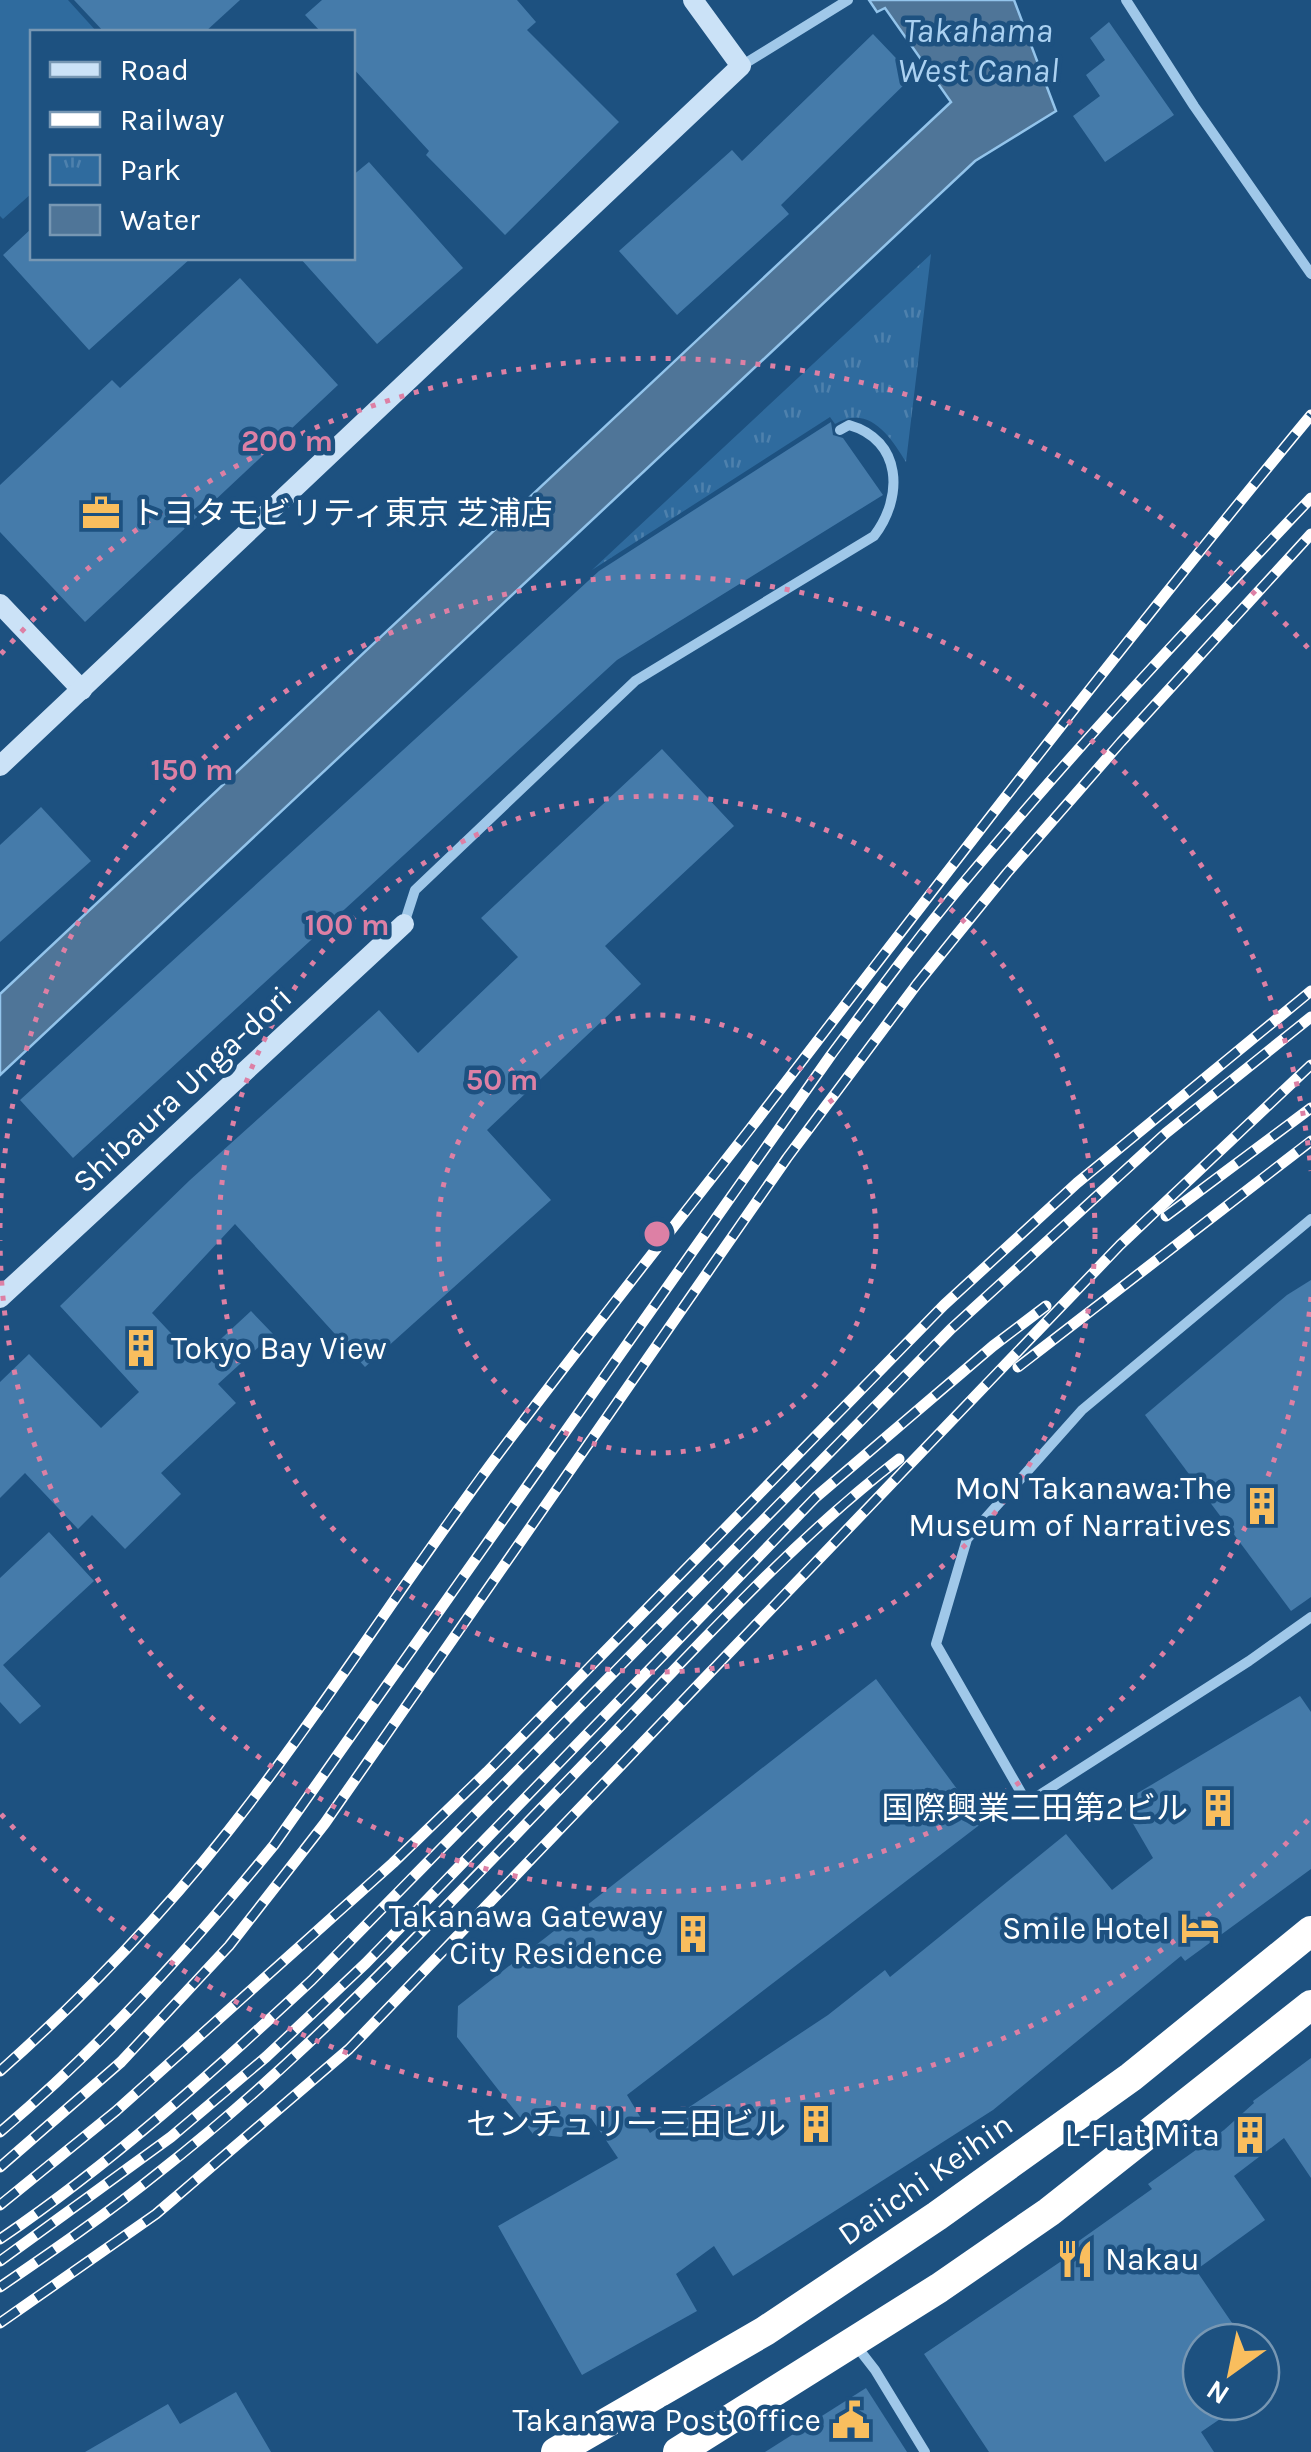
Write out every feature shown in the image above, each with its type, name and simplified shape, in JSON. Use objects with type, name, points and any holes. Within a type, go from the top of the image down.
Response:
[{"type":"highway","name":"Daiichi Keihin","points":[[556,2452],[765,2330],[937,2216],[1131,2077],[1311,1931]]},
{"type":"highway","points":[[678,2452],[854,2342],[1049,2212],[1311,2005]]},
{"type":"street","points":[[693,0],[741,66]]},
{"type":"street","points":[[0,766],[741,66],[848,0]]},
{"type":"street","points":[[1126,0],[1311,274]]},
{"type":"street","points":[[404,924],[414,890],[635,680],[874,536],[884,524],[894,467],[882,442],[866,430],[849,426],[840,430]]},
{"type":"street","points":[[0,604],[82,690]]},
{"type":"street","name":"Shibaura Unga-dori","points":[[0,1298],[404,924]]},
{"type":"street","points":[[1311,1219],[1082,1410],[967,1539],[936,1644],[1027,1803],[1311,1617]]},
{"type":"street","points":[[854,2342],[925,2452]]},
{"type":"green space","points":[[0,0],[68,0],[95,30],[30,30],[30,195],[3,219]]},
{"type":"green space","points":[[931,254],[906,462],[885,433],[868,420],[847,419],[835,424],[830,417],[592,570]]},
{"type":"water","name":"Takahama West Canal","points":[[869,0],[1014,0],[1056,111],[975,161],[0,1075],[0,994],[951,102],[885,8],[877,12]]},
{"type":"building","points":[[74,0],[240,0],[207,30],[102,30]]},
{"type":"building","points":[[322,0],[517,0],[536,22],[527,30],[619,122],[505,235],[426,155],[429,151],[355,70],[355,30],[319,30],[305,15]]},
{"type":"building","points":[[1109,22],[1174,115],[1105,162],[1073,116],[1100,96],[1086,75],[1105,60],[1090,38]]},
{"type":"building","points":[[873,34],[913,76],[781,205],[789,214],[677,315],[619,251],[732,150],[742,161]]},
{"type":"building","points":[[369,162],[463,268],[377,344],[302,260],[355,260],[355,174]]},
{"type":"building","points":[[30,230],[30,260],[189,260],[89,350],[3,255]]},
{"type":"building","points":[[240,278],[338,385],[85,622],[0,532],[0,485],[112,380],[120,388]]},
{"type":"building","points":[[831,422],[833,435],[843,438],[883,495],[617,660],[73,1158],[20,1100],[599,571]]},
{"type":"building","points":[[662,749],[734,826],[605,946],[641,984],[487,1130],[551,1200],[365,1367],[235,1224],[152,1313],[197,1361],[251,1311],[273,1334],[218,1384],[236,1403],[161,1473],[181,1494],[125,1549],[92,1515],[78,1529],[25,1473],[0,1498],[0,1382],[29,1354],[101,1428],[139,1392],[60,1306],[190,1180],[379,1010],[418,1053],[518,957],[481,918]]},
{"type":"building","points":[[41,807],[91,861],[0,942],[0,845]]},
{"type":"building","name":"MoN Takanawa:The Museum of Narratives","points":[[1311,1280],[1311,1597],[1291,1611],[1145,1415],[1287,1295]]},
{"type":"building","points":[[49,1532],[94,1581],[3,1665],[41,1706],[20,1724],[0,1702],[0,1578]]},
{"type":"building","points":[[876,1679],[982,1823],[627,2095],[650,2133],[828,2015],[885,1970],[890,1977],[1066,1834],[1112,1890],[1153,1858],[1121,1803],[1300,1696],[1311,1712],[1311,1869],[1185,1961],[1181,1956],[993,2110],[733,2276],[714,2246],[676,2274],[697,2311],[582,2375],[498,2226],[618,2158],[591,2118],[561,2137],[533,2134],[457,2037],[458,2006]]},
{"type":"building","points":[[1311,2058],[1311,2178],[1284,2138],[1234,2176],[1265,2220],[1196,2270],[1231,2322],[1181,2322],[1181,2422],[1216,2422],[1201,2432],[1214,2452],[989,2452],[924,2354],[1063,2260],[1059,2255],[1152,2189],[1148,2184],[1224,2130],[1253,2101]]},
{"type":"building","name":"Takanawa Post Office","points":[[866,2388],[907,2452],[765,2452]]},
{"type":"building","points":[[236,2392],[271,2452],[85,2452],[168,2404],[180,2424]]},
{"type":"railway","points":[[0,2071],[133,1941],[224,1836],[542,1397],[1029,767],[1311,415]]},
{"type":"railway","points":[[0,2132],[144,1995],[274,1845],[831,1055],[902,961],[1056,774],[1311,498]]},
{"type":"railway","points":[[0,2167],[121,2062],[229,1946],[325,1823],[787,1158],[917,984],[1121,742],[1311,534]]},
{"type":"railway","points":[[0,2205],[116,2111],[393,1863],[944,1305],[1077,1183],[1311,991]]},
{"type":"railway","points":[[0,2239],[122,2148],[312,1980],[951,1329],[1166,1133],[1311,1017]]},
{"type":"railway","points":[[0,2323],[156,2214],[349,2049],[1120,1245],[1311,1065]]},
{"type":"railway","points":[[1166,1216],[1311,1108]]},
{"type":"railway","points":[[1018,1367],[1311,1141]]},
{"type":"railway","points":[[0,2261],[171,2137],[266,2057],[366,1963],[816,1497],[993,1346],[1046,1306]]},
{"type":"railway","points":[[0,2287],[140,2187],[324,2029],[774,1569],[899,1459]]},
{"type":"place","name":"トヨタモビリティ東京 芝浦店","points":[[101,513]]},
{"type":"place","name":"Tokyo Bay View","points":[[141,1348]]},
{"type":"place","name":"MoN Takanawa:The Museum of Narratives","points":[[1262,1506]]},
{"type":"place","name":"国際興業三田第2ビル","points":[[1218,1808]]},
{"type":"place","name":"Smile Hotel","points":[[1200,1928]]},
{"type":"place","name":"Takanawa Gateway City Residence","points":[[693,1934]]},
{"type":"place","name":"センチュリー三田ビル","points":[[816,2124]]},
{"type":"place","name":"L-Flat Mita","points":[[1250,2135]]},
{"type":"place","name":"Nakau","points":[[1075,2259]]},
{"type":"place","name":"Takanawa Post Office","points":[[851,2420]]}]
